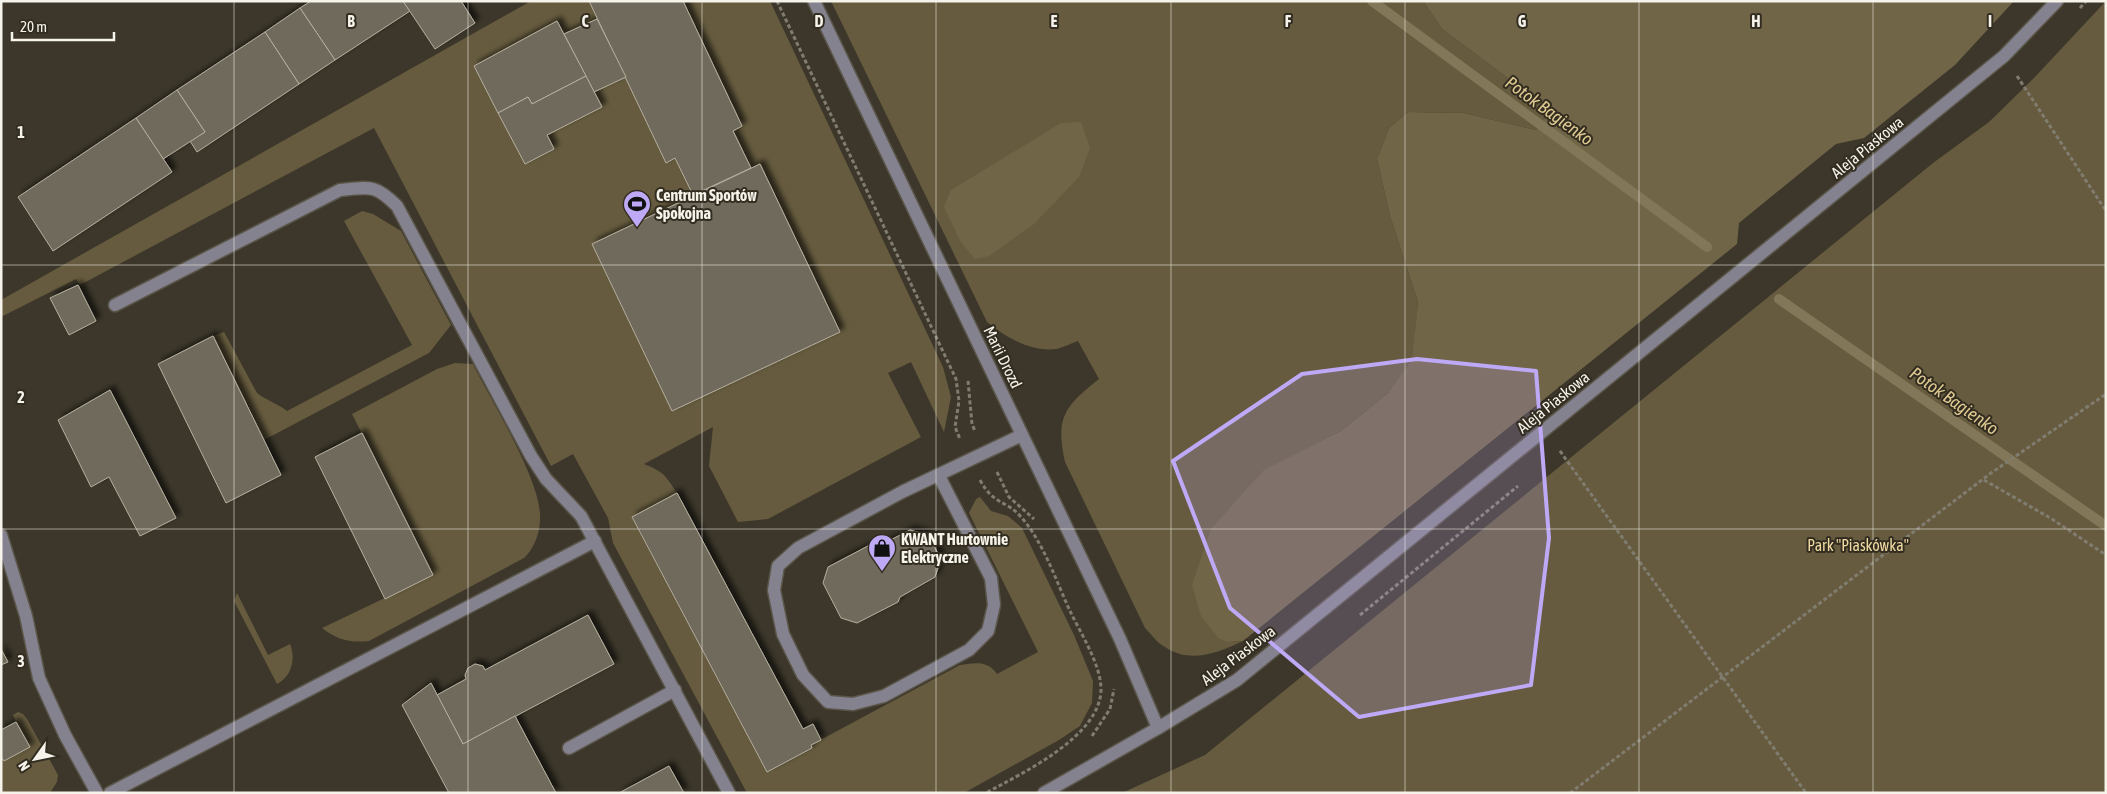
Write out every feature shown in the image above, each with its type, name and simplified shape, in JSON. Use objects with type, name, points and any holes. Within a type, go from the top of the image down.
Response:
[{"type":"street","name":"Marii Drozd","points":[[814,1],[1120,639],[1158,728]]},
{"type":"street","name":"Aleja Piaskowa","points":[[1044,793],[1158,728],[1237,680],[2004,56],[2057,1]]},
{"type":"street","points":[[116,305],[340,190],[366,188],[383,192],[397,206],[531,456],[546,479],[581,516],[729,793]]},
{"type":"street","points":[[939,476],[991,578],[994,605],[988,631],[969,650],[884,696],[853,704],[828,702],[803,675],[783,634],[774,590],[778,566],[798,548],[902,492],[1022,435]]},
{"type":"street","points":[[1,534],[26,616],[39,678],[65,735],[97,793]]},
{"type":"street","points":[[110,793],[595,541]]},
{"type":"street","points":[[569,748],[674,690]]},
{"type":"path","points":[[777,1],[956,379],[959,401],[955,427],[970,461],[987,493],[1021,516],[1035,538],[1090,654],[1101,688],[1098,708],[1088,725],[1073,739],[986,793]]},
{"type":"path","points":[[2004,56],[2106,211]]},
{"type":"path","points":[[1570,793],[1991,473],[2106,394]]},
{"type":"path","points":[[1560,451],[1806,793]]},
{"type":"path","points":[[1984,480],[2052,519],[2106,555]]},
{"type":"path","points":[[1009,497],[1037,521]]},
{"type":"path","points":[[1086,742],[1093,735],[1110,709],[1114,686]]},
{"type":"highlighted area","points":[[1417,359],[1536,371],[1549,538],[1531,685],[1359,717],[1230,608],[1173,461],[1302,374]]},
{"type":"green space","name":"Centrum Sportów Spokojna","points":[[531,1],[770,1],[943,367],[951,397],[944,432],[911,362],[888,373],[921,437],[768,519],[738,522],[709,466],[713,427],[644,464],[664,475],[677,493],[632,518],[767,772],[812,748],[811,745],[960,665],[985,664],[997,674],[1038,652],[969,513],[976,499],[980,497],[991,511],[1008,516],[1022,528],[1074,635],[1093,681],[1092,703],[1080,726],[1059,740],[964,793],[747,793],[613,543],[608,518],[573,454],[551,466],[374,128],[80,285],[76,279],[1,317],[1,300]]},
{"type":"green space","points":[[831,1],[1423,1],[1442,29],[1544,105],[1545,118],[1536,130],[1464,113],[1408,112],[1389,128],[1377,159],[1390,216],[1418,302],[1413,360],[1388,393],[1341,431],[1264,471],[1227,642],[1243,641],[1214,653],[1194,656],[1184,655],[1162,645],[1145,628],[1065,462],[1062,447],[1062,423],[1066,414],[1078,397],[1099,379],[1078,341],[1056,349],[1037,348],[1019,343],[987,322]]},
{"type":"green space","name":"Park \"Piaskówka\"","points":[[2106,1],[2106,793],[1122,793],[1205,755],[1933,163],[1989,122],[2033,79]]},
{"type":"green space","points":[[362,211],[373,214],[401,231],[451,325],[429,353],[264,440],[213,336],[224,332],[257,393],[287,411],[412,345],[344,221]]},
{"type":"green space","points":[[455,363],[473,364],[523,459],[537,498],[540,514],[534,544],[524,558],[369,641],[350,641],[339,638],[322,628],[433,575],[352,414],[437,369]]},
{"type":"green space","points":[[237,593],[268,655],[290,644],[293,655],[291,667],[282,681],[277,684],[234,601]]},
{"type":"green space","points":[[18,712],[27,719],[58,775],[57,782],[50,793],[1,793],[1,757],[4,761],[29,747],[13,715]]},
{"type":"shaded area","points":[[1423,1],[2014,1],[1955,65],[1864,138],[1836,144],[1739,223],[1737,244],[1243,641],[1227,642],[1218,638],[1201,616],[1192,585],[1211,529],[1264,470],[1341,431],[1388,393],[1412,360],[1418,302],[1390,216],[1377,159],[1389,128],[1408,112],[1464,113],[1536,130],[1545,118],[1544,105],[1442,29]]},
{"type":"shaded area","points":[[1081,122],[1090,148],[1079,177],[1034,224],[989,256],[975,259],[960,241],[944,207],[951,190],[1061,123]]},
{"type":"building","points":[[311,1],[403,1],[410,11],[335,60],[300,8]]},
{"type":"building","points":[[403,1],[461,1],[475,23],[435,49]]},
{"type":"building","points":[[589,1],[683,1],[742,126],[733,131],[751,168],[693,195],[675,158],[666,163]]},
{"type":"building","points":[[300,8],[335,60],[299,84],[265,32]]},
{"type":"building","points":[[597,19],[626,77],[594,92],[564,34]]},
{"type":"building","points":[[557,21],[586,76],[532,104],[528,97],[498,113],[474,66]]},
{"type":"building","points":[[265,32],[299,84],[197,152],[190,141],[205,132],[177,90]]},
{"type":"building","points":[[586,76],[602,107],[547,135],[554,149],[525,164],[498,113],[528,97],[532,104]]},
{"type":"building","points":[[177,90],[205,132],[163,159],[136,118]]},
{"type":"building","points":[[136,118],[172,172],[53,251],[18,197]]},
{"type":"building","points":[[760,164],[840,332],[672,411],[592,244]]},
{"type":"building","points":[[78,285],[96,321],[69,335],[50,298]]},
{"type":"building","points":[[213,336],[281,475],[226,503],[158,364]]},
{"type":"building","points":[[110,390],[176,518],[140,536],[109,477],[91,487],[58,420]]},
{"type":"building","points":[[362,433],[433,575],[385,599],[315,457]]},
{"type":"building","points":[[677,493],[803,729],[813,724],[821,740],[811,745],[812,748],[767,772],[632,517]]},
{"type":"building","name":"KWANT Hurtownie Elektryczne","points":[[910,530],[928,535],[941,559],[935,577],[900,597],[898,602],[857,623],[841,618],[823,583],[828,567],[868,546],[875,548]]},
{"type":"building","points":[[588,615],[614,664],[463,744],[437,695],[466,679],[465,675],[468,668],[475,664],[483,666],[485,670]]},
{"type":"building","points":[[1,649],[8,662],[1,665]]},
{"type":"building","points":[[431,683],[463,744],[515,716],[556,793],[449,793],[402,705]]},
{"type":"building","points":[[16,722],[30,747],[4,761],[1,757],[1,730]]},
{"type":"building","points":[[669,766],[684,793],[619,793]]},
{"type":"waterway","name":"Potok Bagienko","points":[[1372,1],[1707,247]]},
{"type":"waterway","name":"Potok Bagienko","points":[[1779,299],[2106,526]]},
{"type":"place","name":"Centrum Sportów Spokojna","points":[[637,228]]},
{"type":"place","name":"KWANT Hurtownie Elektryczne","points":[[882,572]]}]
